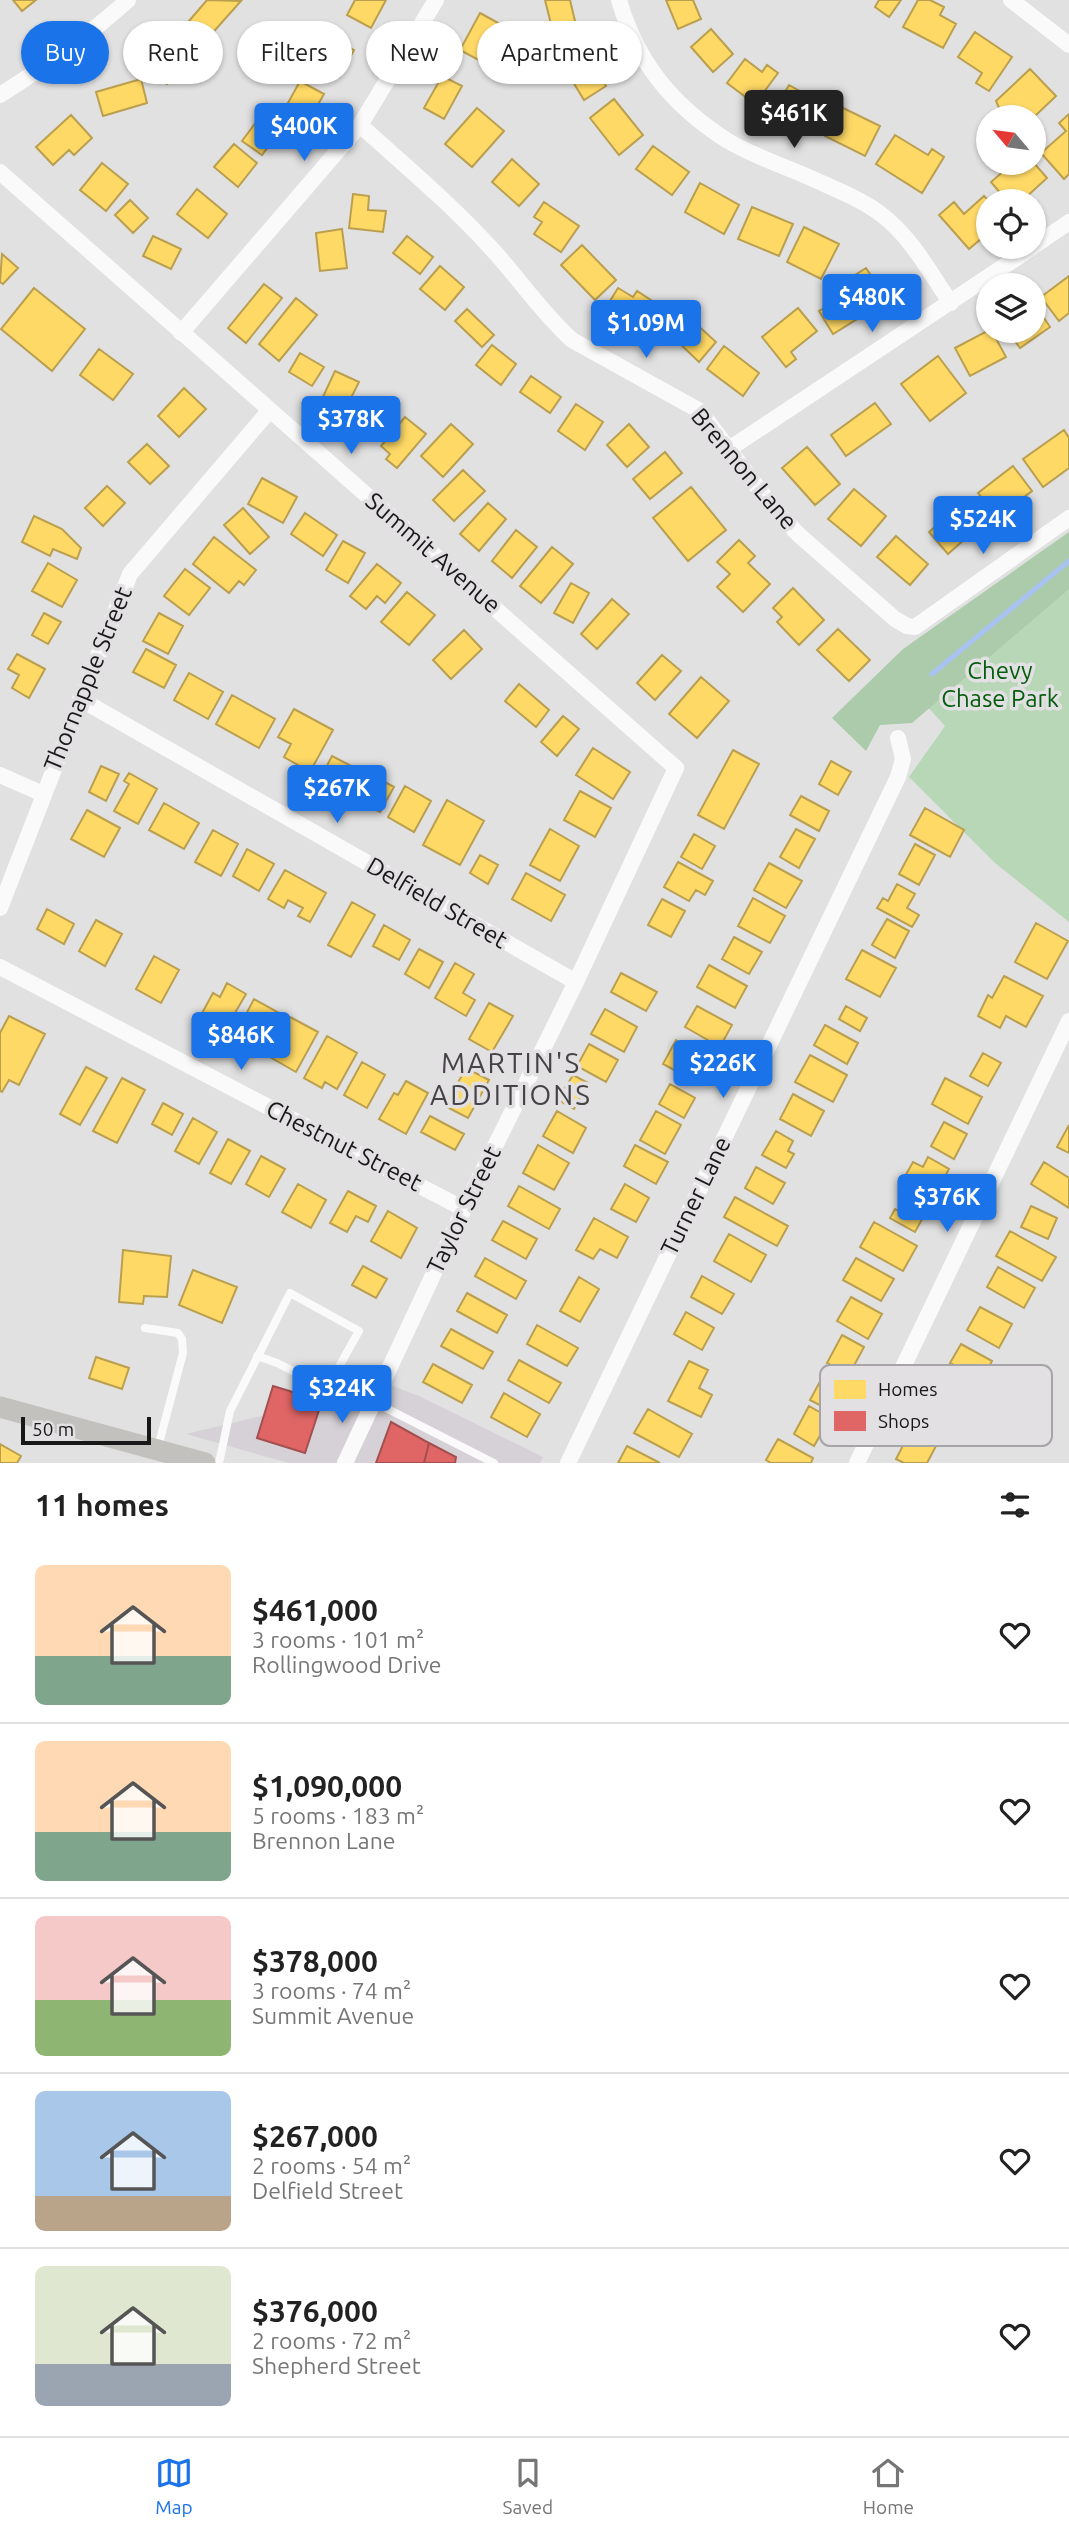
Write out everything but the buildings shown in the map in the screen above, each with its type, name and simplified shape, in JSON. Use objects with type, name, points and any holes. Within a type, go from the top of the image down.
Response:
[{"type":"main road","points":[[0,1407],[205,1463]]},
{"type":"street","points":[[0,95],[91,33],[128,0]]},
{"type":"street","points":[[181,333],[360,125],[436,0]]},
{"type":"street","points":[[619,0],[646,63],[658,81],[678,102],[729,142],[860,201],[883,215],[907,239],[951,303]]},
{"type":"street","points":[[1011,0],[1069,45]]},
{"type":"street","name":"Brennon Lane","points":[[360,125],[459,215],[557,326],[591,352],[684,400],[699,411],[774,509],[799,535],[895,620],[915,627],[1069,518]]},
{"type":"street","name":"Summit Avenue","points":[[0,172],[676,768]]},
{"type":"street","points":[[1046,238],[1069,222]]},
{"type":"street","points":[[729,449],[1015,259]]},
{"type":"street","name":"Thornapple Street","points":[[0,908],[79,699],[130,575],[270,410]]},
{"type":"street","name":"Delfield Street","points":[[79,699],[576,982]]},
{"type":"street","name":"Turner Lane","points":[[568,1463],[898,777],[903,759],[898,738]]},
{"type":"street","name":"Taylor Street","points":[[345,1463],[372,1401],[576,982],[676,768]]},
{"type":"street","points":[[0,775],[43,794]]},
{"type":"street","name":"Chestnut Street","points":[[0,967],[464,1209]]},
{"type":"street","points":[[904,1365],[1069,1021]]},
{"type":"street","points":[[857,1463],[865,1446]]},
{"type":"lane","points":[[219,1463],[230,1410],[257,1356],[290,1293],[359,1331],[327,1388],[257,1356]]},
{"type":"lane","points":[[145,1328],[178,1333],[182,1339],[183,1353],[157,1450]]},
{"type":"lane","points":[[372,1401],[494,1463]]},
{"type":"shaded area","points":[[390,1385],[419,1396],[543,1457],[540,1463],[289,1463],[186,1434]]},
{"type":"green space","points":[[1069,532],[1069,589],[912,723],[880,725],[866,751],[832,718],[903,649]]},
{"type":"green space","name":"Chevy Chase Park","points":[[1069,548],[1069,922],[995,863],[909,777],[945,726],[897,673]]},
{"type":"waterway","points":[[932,674],[1069,561]]},
{"type":"district","name":"MARTIN'S ADDITIONS","points":[[511,1079]]}]
